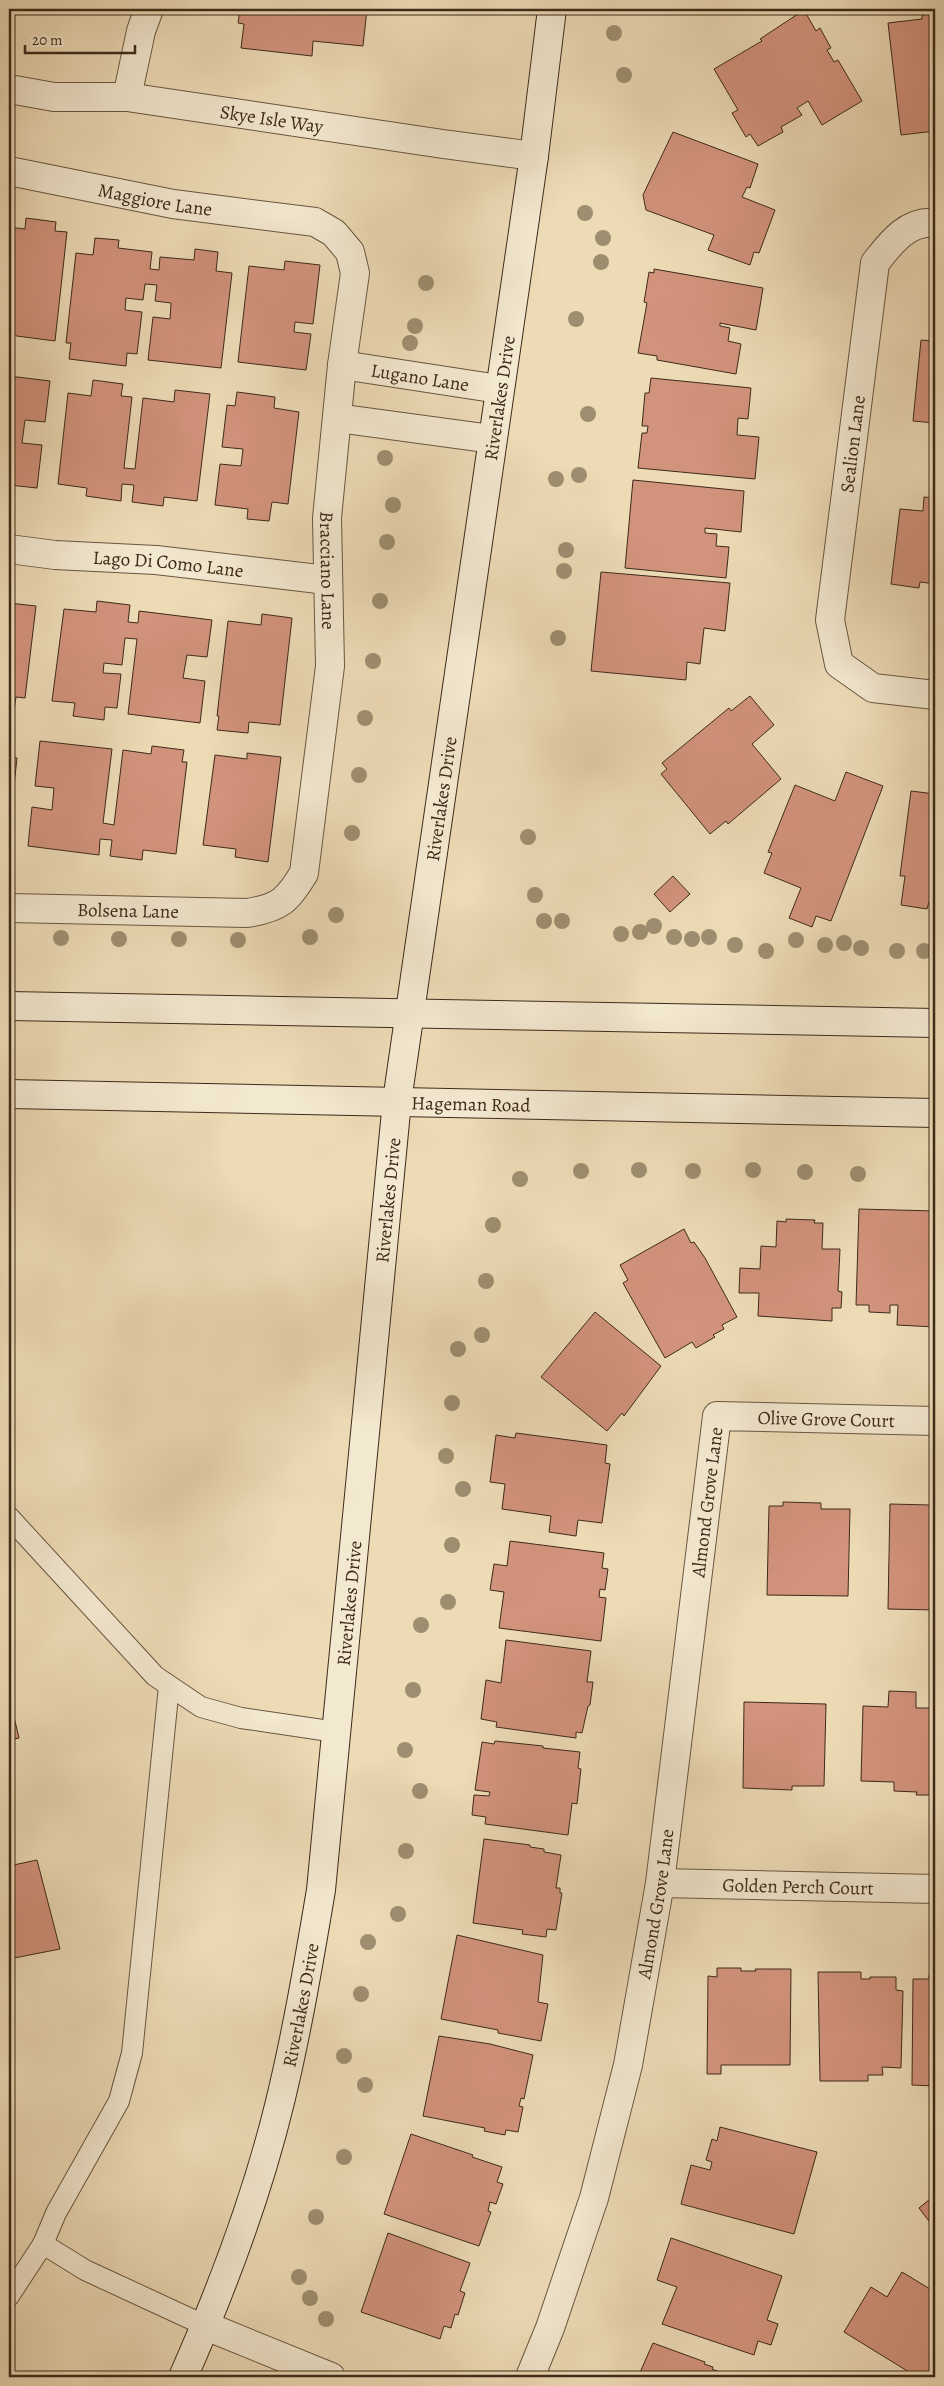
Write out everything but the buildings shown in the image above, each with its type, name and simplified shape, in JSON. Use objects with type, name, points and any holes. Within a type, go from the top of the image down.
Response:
[{"type":"street","points":[[127,97],[141,31],[148,9]]},
{"type":"street","name":"Riverlakes Drive","points":[[183,2377],[206,2326],[252,2197],[280,2104],[305,1990],[320,1890],[397,1101],[534,156],[552,9]]},
{"type":"street","name":"Skye Isle Way","points":[[9,89],[54,97],[127,97],[534,156]]},
{"type":"street","name":"Maggiore Lane","points":[[9,171],[174,204],[304,220]]},
{"type":"street","name":"Bracciano Lane","points":[[247,913],[270,909],[290,896],[304,872],[330,666],[327,518],[342,365],[356,273],[350,252],[334,232],[315,222],[304,220]]},
{"type":"street","name":"Sealion Lane","points":[[935,223],[929,222],[900,233],[874,263],[830,620],[839,664],[873,688],[935,695]]},
{"type":"street","name":"Lugano Lane","points":[[342,365],[499,389]]},
{"type":"street","points":[[337,418],[492,440]]},
{"type":"street","name":"Lago Di Como Lane","points":[[9,549],[55,555],[156,560],[328,580]]},
{"type":"street","name":"Bolsena Lane","points":[[9,908],[247,913]]},
{"type":"street","points":[[9,1006],[410,1015],[935,1023]]},
{"type":"street","name":"Hageman Road","points":[[9,1094],[935,1113]]},
{"type":"street","name":"Olive Grove Court","points":[[717,1416],[935,1422]]},
{"type":"street","name":"Almond Grove Lane","points":[[530,2377],[550,2328],[594,2198],[628,2064],[660,1883],[717,1416]]},
{"type":"street","name":"Golden Perch Court","points":[[660,1883],[935,1889]]},
{"type":"street","points":[[206,2326],[331,2377]]},
{"type":"lane","points":[[9,1516],[155,1676],[200,1707],[240,1718],[336,1732]]},
{"type":"lane","points":[[9,2296],[43,2244],[56,2212],[118,2101],[132,2053],[169,1686]]},
{"type":"lane","points":[[43,2244],[84,2270],[206,2326]]}]
